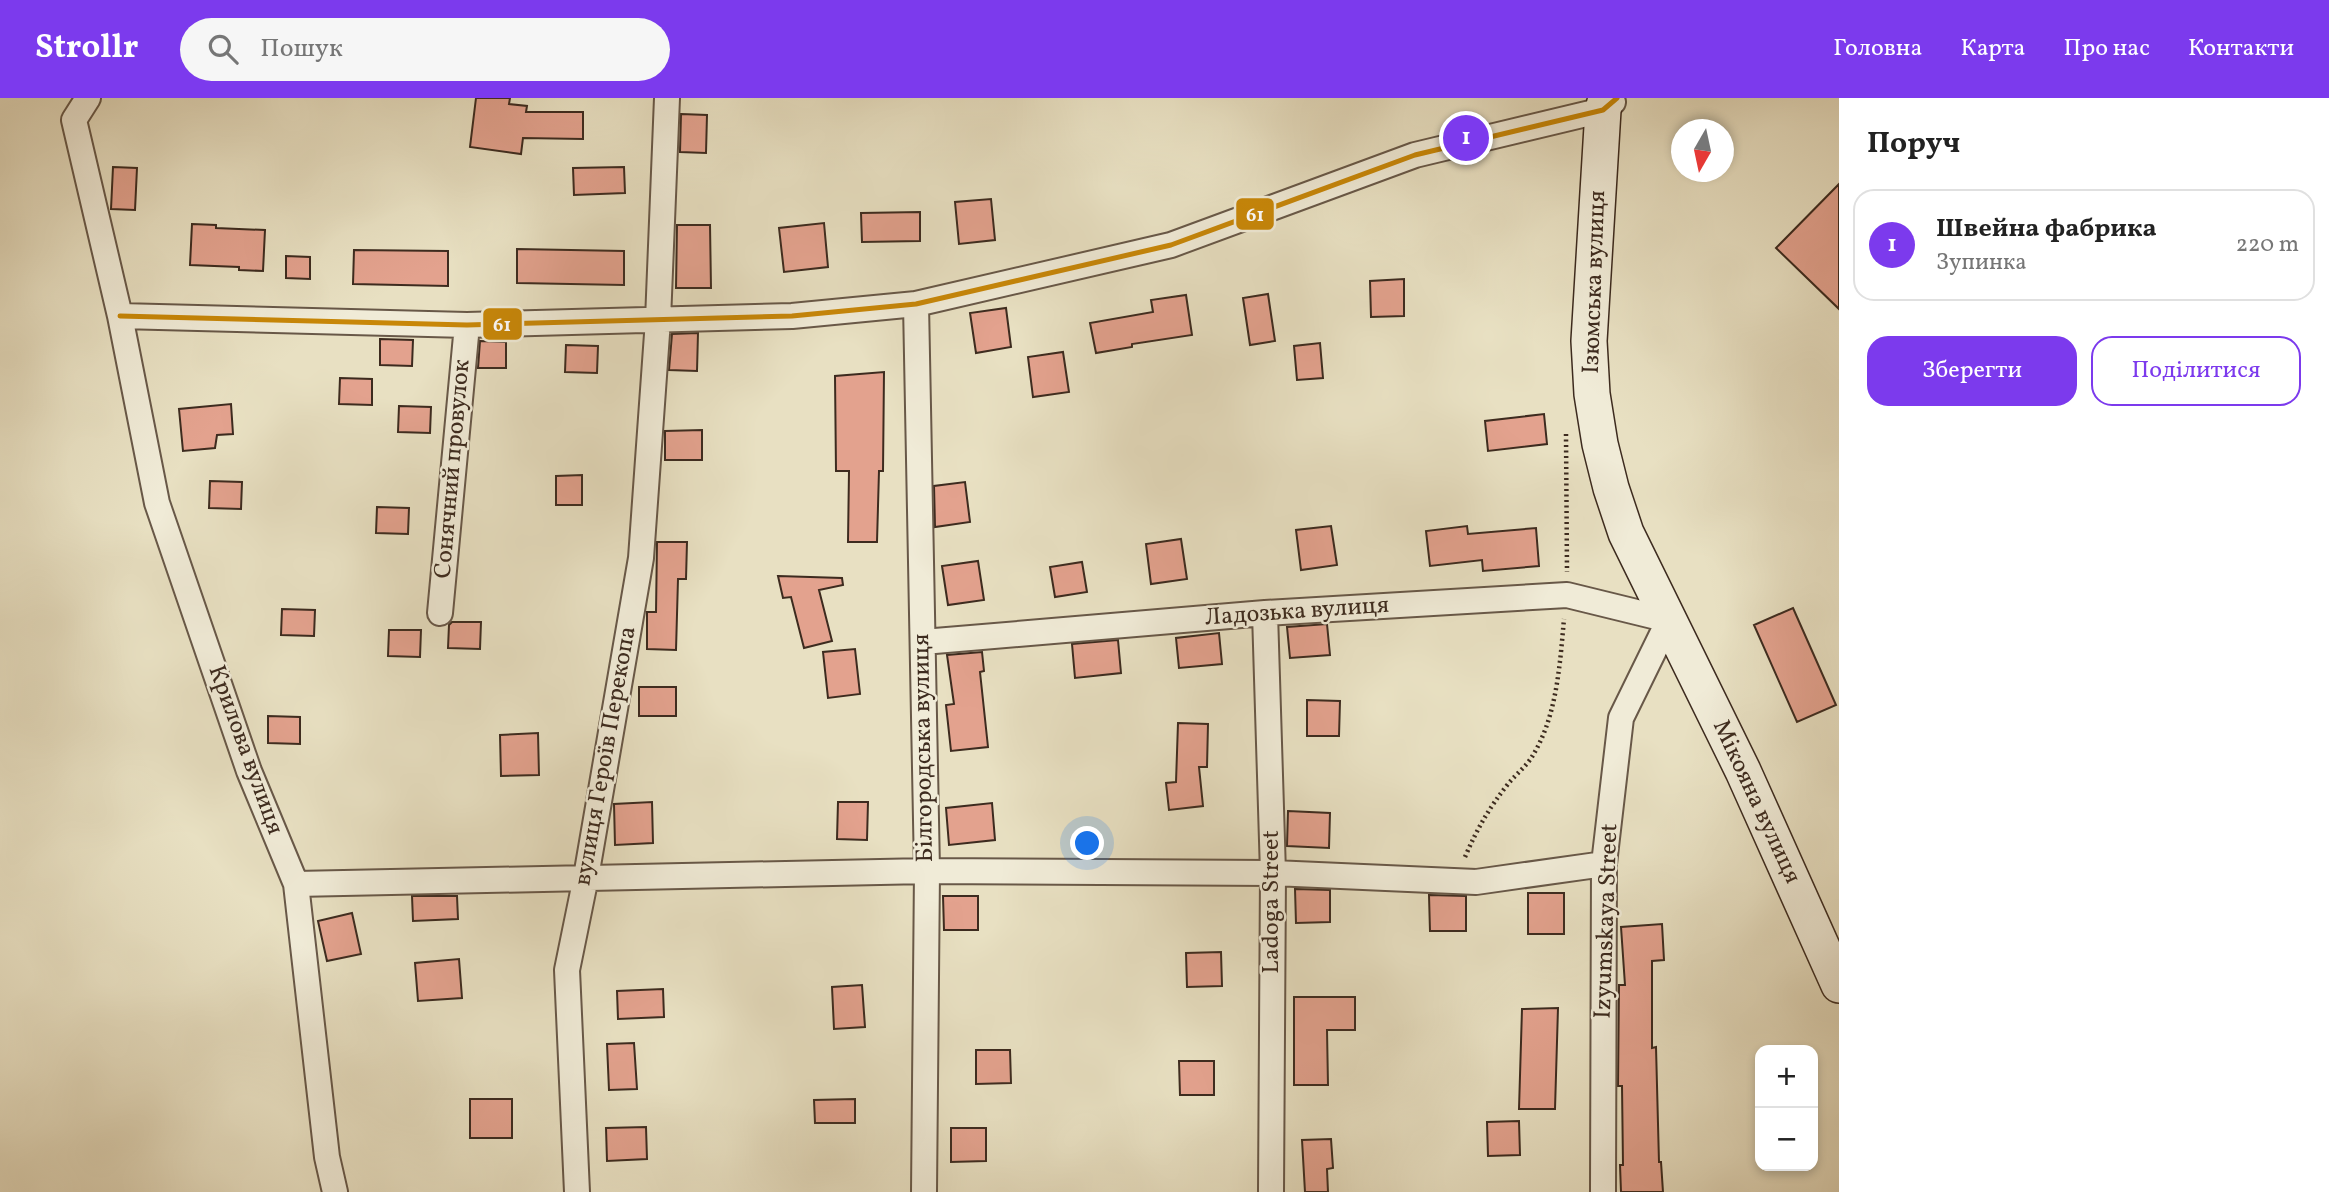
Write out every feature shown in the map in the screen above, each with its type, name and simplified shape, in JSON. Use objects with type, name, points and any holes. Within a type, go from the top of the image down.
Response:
[{"type":"street","name":"Крилова вулиця","points":[[88,98],[74,120],[120,316],[157,503],[249,771],[296,884],[327,1157],[335,1192]]},
{"type":"street","name":"вулиця Героїв Перекопа","points":[[577,1192],[566,970],[586,877],[641,558],[658,320],[667,98]]},
{"type":"street","points":[[120,316],[467,325],[792,316],[916,304],[1171,245],[1415,155],[1609,102]]},
{"type":"street","name":"Ізюмська вулиця","points":[[1609,102],[1588,341],[1592,394],[1600,444],[1622,522],[1670,620]]},
{"type":"street","name":"Білгородська вулиця","points":[[916,304],[927,871],[924,1192]]},
{"type":"street","name":"Сонячний провулок","points":[[440,614],[467,325]]},
{"type":"street","name":"Ладозька вулиця","points":[[923,642],[1265,613],[1567,595],[1670,620]]},
{"type":"street","name":"Ladoga Street","points":[[1265,613],[1273,873],[1271,1192]]},
{"type":"street","name":"Izyumskaya Street","points":[[1603,1192],[1604,864],[1621,718],[1670,620]]},
{"type":"street","name":"Мікояна вулиця","points":[[1670,620],[1743,771],[1839,985]]},
{"type":"street","points":[[296,884],[927,871],[1273,873],[1476,882],[1604,864]]},
{"type":"building","points":[[476,98],[510,98],[509,104],[527,106],[526,112],[583,112],[583,139],[523,138],[521,154],[470,147]]},
{"type":"building","points":[[681,114],[707,115],[706,153],[680,152]]},
{"type":"building","points":[[113,167],[137,168],[135,210],[111,209]]},
{"type":"building","points":[[624,167],[625,193],[574,195],[573,168]]},
{"type":"building","points":[[1839,184],[1839,309],[1776,248]]},
{"type":"building","points":[[991,199],[995,240],[959,244],[955,202]]},
{"type":"building","points":[[920,212],[920,241],[862,242],[861,213]]},
{"type":"building","points":[[824,223],[828,267],[784,272],[779,228]]},
{"type":"building","points":[[192,224],[265,230],[263,271],[190,265]]},
{"type":"building","points":[[677,225],[710,225],[711,288],[676,288]]},
{"type":"building","points":[[517,249],[624,251],[624,285],[517,283]]},
{"type":"building","points":[[354,250],[448,251],[448,286],[353,284]]},
{"type":"building","points":[[286,256],[310,257],[310,279],[286,278]]},
{"type":"building","points":[[1404,279],[1404,316],[1371,317],[1370,281]]},
{"type":"building","points":[[1268,294],[1275,341],[1250,345],[1243,298]]},
{"type":"building","points":[[1186,295],[1192,335],[1132,344],[1132,347],[1096,353],[1090,323],[1153,312],[1151,300]]},
{"type":"building","points":[[1006,308],[1011,347],[976,353],[970,313]]},
{"type":"building","points":[[698,333],[697,371],[669,370],[672,334]]},
{"type":"building","points":[[380,339],[413,340],[412,366],[380,365]]},
{"type":"building","points":[[480,341],[506,342],[506,368],[478,368]]},
{"type":"building","points":[[1320,343],[1323,378],[1297,380],[1294,346]]},
{"type":"building","points":[[566,345],[598,346],[597,373],[565,372]]},
{"type":"building","points":[[1063,352],[1069,392],[1033,397],[1028,357]]},
{"type":"building","points":[[884,372],[883,471],[879,471],[877,542],[848,542],[849,471],[836,471],[835,376]]},
{"type":"building","points":[[340,378],[372,379],[372,405],[339,404]]},
{"type":"building","points":[[231,404],[233,434],[217,435],[215,448],[183,451],[179,409]]},
{"type":"building","points":[[399,406],[431,407],[430,433],[398,432]]},
{"type":"building","points":[[1544,414],[1547,444],[1488,451],[1485,421]]},
{"type":"building","points":[[702,430],[702,460],[665,460],[665,431]]},
{"type":"building","points":[[582,475],[582,505],[556,505],[556,476]]},
{"type":"building","points":[[210,481],[242,482],[241,509],[209,508]]},
{"type":"building","points":[[965,482],[970,522],[935,527],[934,486]]},
{"type":"building","points":[[377,507],[409,508],[408,534],[376,533]]},
{"type":"building","points":[[1331,526],[1337,565],[1301,570],[1296,530]]},
{"type":"building","points":[[1467,526],[1468,534],[1536,528],[1539,566],[1483,571],[1482,560],[1430,566],[1426,531]]},
{"type":"building","points":[[1181,539],[1187,579],[1151,584],[1146,544]]},
{"type":"building","points":[[657,542],[687,542],[686,579],[678,579],[676,650],[647,649],[647,612],[656,612]]},
{"type":"building","points":[[978,561],[984,600],[948,605],[942,566]]},
{"type":"building","points":[[1082,562],[1087,592],[1055,597],[1050,567]]},
{"type":"building","points":[[778,576],[842,578],[843,585],[819,590],[832,641],[804,648],[791,597],[783,598]]},
{"type":"building","points":[[1793,608],[1836,705],[1797,722],[1754,625]]},
{"type":"building","points":[[282,609],[315,610],[314,636],[281,635]]},
{"type":"building","points":[[452,622],[481,622],[480,649],[448,648],[449,625]]},
{"type":"building","points":[[1327,624],[1330,655],[1290,658],[1287,627]]},
{"type":"building","points":[[389,630],[421,630],[420,657],[388,656]]},
{"type":"building","points":[[1219,633],[1222,664],[1179,668],[1176,638]]},
{"type":"building","points":[[1118,640],[1121,673],[1075,678],[1072,644]]},
{"type":"building","points":[[855,649],[860,694],[828,698],[823,652]]},
{"type":"building","points":[[982,652],[984,671],[980,672],[988,747],[951,751],[946,705],[954,704],[947,655]]},
{"type":"building","points":[[639,687],[676,687],[676,716],[639,716]]},
{"type":"building","points":[[1307,700],[1340,701],[1339,736],[1307,736]]},
{"type":"building","points":[[268,716],[300,717],[300,744],[268,743]]},
{"type":"building","points":[[1178,723],[1208,724],[1207,767],[1199,767],[1203,806],[1169,810],[1166,783],[1176,782]]},
{"type":"building","points":[[538,733],[539,775],[501,776],[500,735]]},
{"type":"building","points":[[652,802],[653,843],[615,845],[614,804]]},
{"type":"building","points":[[838,802],[868,802],[867,840],[837,839]]},
{"type":"building","points":[[992,803],[995,840],[949,845],[946,808]]},
{"type":"building","points":[[1288,811],[1330,813],[1329,848],[1287,846]]},
{"type":"building","points":[[1295,889],[1330,890],[1330,922],[1296,923]]},
{"type":"building","points":[[1528,893],[1564,893],[1564,934],[1528,934]]},
{"type":"building","points":[[1429,895],[1466,896],[1466,931],[1430,931]]},
{"type":"building","points":[[412,896],[457,896],[458,919],[413,921]]},
{"type":"building","points":[[943,896],[978,896],[978,930],[944,930]]},
{"type":"building","points":[[352,913],[361,954],[327,961],[318,921]]},
{"type":"building","points":[[1662,924],[1664,960],[1652,961],[1652,1048],[1656,1047],[1659,1162],[1663,1192],[1621,1192],[1620,1165],[1623,1165],[1622,1086],[1618,1086],[1619,985],[1625,985],[1621,927]]},
{"type":"building","points":[[1221,952],[1222,986],[1187,987],[1186,953]]},
{"type":"building","points":[[459,959],[462,998],[418,1001],[415,963]]},
{"type":"building","points":[[862,985],[865,1027],[834,1029],[832,987]]},
{"type":"building","points":[[663,989],[664,1017],[618,1019],[617,991]]},
{"type":"building","points":[[1294,997],[1355,997],[1355,1030],[1327,1030],[1328,1085],[1294,1085]]},
{"type":"building","points":[[1558,1008],[1555,1109],[1519,1109],[1522,1009]]},
{"type":"building","points":[[634,1043],[637,1089],[609,1090],[607,1044]]},
{"type":"building","points":[[976,1050],[1010,1050],[1011,1083],[976,1084]]},
{"type":"building","points":[[1179,1061],[1214,1061],[1214,1095],[1180,1095]]},
{"type":"building","points":[[470,1099],[512,1099],[512,1138],[470,1138]]},
{"type":"building","points":[[855,1099],[855,1123],[815,1123],[814,1100]]},
{"type":"building","points":[[1519,1121],[1520,1155],[1488,1156],[1487,1122]]},
{"type":"building","points":[[646,1127],[647,1159],[607,1161],[606,1128]]},
{"type":"building","points":[[951,1128],[986,1128],[986,1161],[951,1162]]},
{"type":"building","points":[[1331,1139],[1333,1168],[1327,1169],[1328,1192],[1305,1192],[1302,1140]]},
{"type":"transit line","name":"61","points":[[120,316],[467,325],[792,316],[916,304],[1171,245],[1415,155],[1603,110],[1617,98]]},
{"type":"place","name":"Швейна фабрика","points":[[1466,138]]}]
